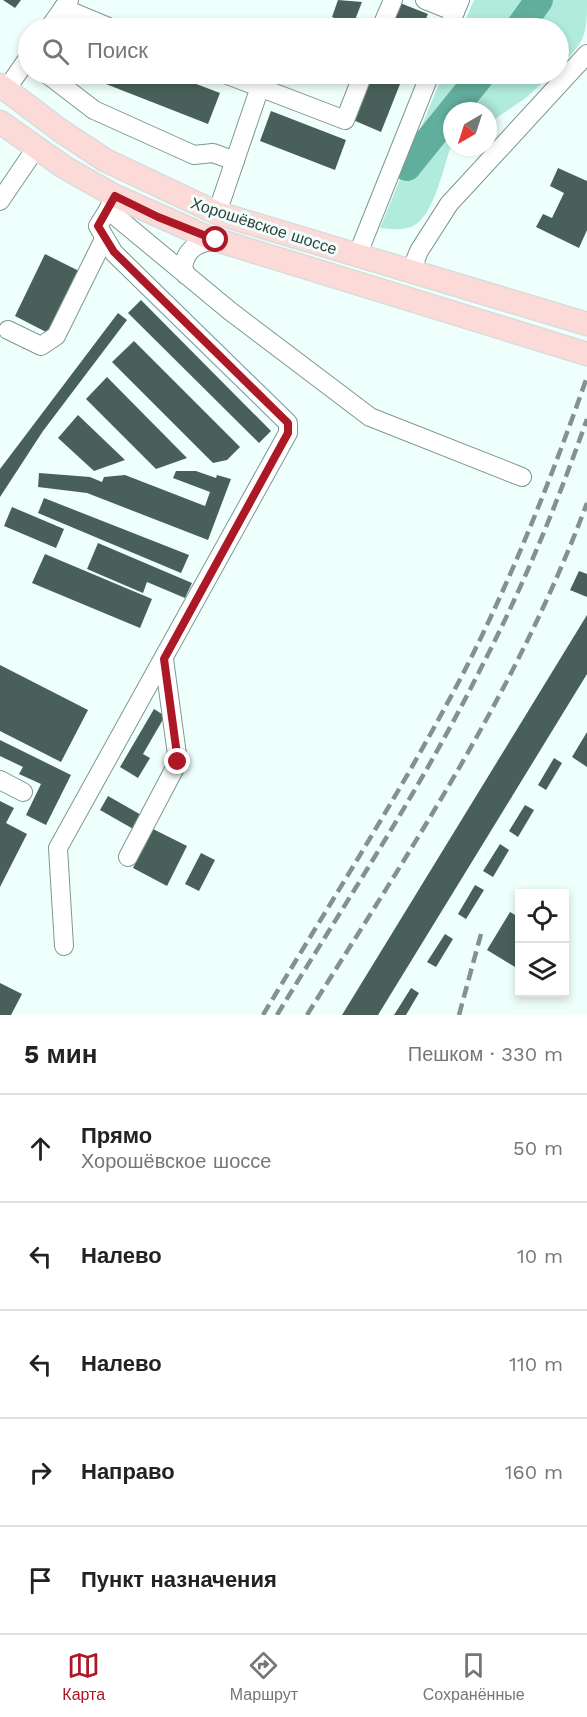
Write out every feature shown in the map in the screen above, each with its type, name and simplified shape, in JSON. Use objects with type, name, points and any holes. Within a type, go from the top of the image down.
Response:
[{"type":"main road","name":"Хорошёвское шоссе","points":[[3,88],[105,160],[217,213],[587,324]]},
{"type":"main road","name":"Хорошёвское шоссе","points":[[0,122],[112,203],[158,217],[216,240],[587,354]]},
{"type":"lane","points":[[385,18],[393,0]]},
{"type":"lane","points":[[425,0],[454,13]]},
{"type":"lane","points":[[56,18],[66,4],[92,18]]},
{"type":"lane","points":[[569,74],[587,54]]},
{"type":"lane","points":[[3,88],[18,71]]},
{"type":"lane","points":[[60,84],[94,110],[194,154],[213,153],[235,161]]},
{"type":"lane","points":[[252,84],[345,120],[359,84]]},
{"type":"lane","points":[[357,256],[426,84]]},
{"type":"lane","points":[[411,271],[419,251],[449,204],[559,84]]},
{"type":"lane","points":[[217,213],[260,87]]},
{"type":"lane","points":[[0,201],[36,148]]},
{"type":"lane","points":[[64,946],[58,848],[288,433],[288,423],[114,252],[104,239],[98,226],[112,203],[186,275],[370,417],[522,477]]},
{"type":"lane","points":[[8,330],[41,346],[56,336],[104,239]]},
{"type":"lane","points":[[186,275],[183,266],[188,251],[204,242],[216,240]]},
{"type":"lane","points":[[128,857],[178,762],[164,659]]},
{"type":"lane","points":[[0,780],[23,792]]},
{"type":"green space","points":[[474,0],[587,0],[583,38],[569,56],[569,18],[466,18]]},
{"type":"green space","points":[[439,84],[541,84],[497,118],[497,102],[443,102],[443,156],[448,156],[432,203],[420,221],[409,228],[380,228]]},
{"type":"building","points":[[3,0],[21,0],[15,8]]},
{"type":"building","points":[[338,0],[362,2],[356,18],[332,17]]},
{"type":"building","points":[[400,3],[428,14],[426,18],[394,18]]},
{"type":"building","points":[[106,84],[196,84],[220,93],[208,124]]},
{"type":"building","points":[[364,84],[400,84],[381,132],[353,120]]},
{"type":"building","points":[[271,111],[346,140],[335,170],[260,141]]},
{"type":"building","points":[[558,168],[587,181],[587,230],[579,248],[536,227],[543,214],[552,218],[564,193],[550,186]]},
{"type":"building","points":[[45,254],[79,271],[48,333],[15,316]]},
{"type":"building","points":[[141,300],[271,431],[259,443],[128,313]]},
{"type":"building","points":[[118,313],[127,320],[43,431],[0,497],[0,469]]},
{"type":"building","points":[[134,341],[240,447],[227,460],[213,463],[112,362]]},
{"type":"building","points":[[107,377],[187,458],[156,469],[86,399]]},
{"type":"building","points":[[78,415],[125,460],[94,471],[58,438]]},
{"type":"building","points":[[176,471],[196,471],[216,478],[217,475],[231,479],[208,540],[87,493],[38,487],[39,473],[90,477],[102,482],[104,477],[125,475],[205,506],[210,492],[173,478]]},
{"type":"building","points":[[44,498],[189,555],[181,573],[38,513]]},
{"type":"building","points":[[12,507],[64,529],[56,548],[4,526]]},
{"type":"building","points":[[98,543],[192,583],[185,598],[147,582],[143,593],[87,569]]},
{"type":"building","points":[[45,554],[152,599],[140,628],[32,583]]},
{"type":"building","points":[[579,571],[587,574],[587,597],[570,590]]},
{"type":"building","points":[[587,615],[587,674],[378,1015],[342,1015]]},
{"type":"building","points":[[0,665],[88,710],[61,762],[0,731]]},
{"type":"building","points":[[154,709],[165,716],[143,754],[150,758],[138,778],[120,767]]},
{"type":"building","points":[[587,732],[587,767],[572,757]]},
{"type":"building","points":[[0,740],[71,775],[46,825],[26,815],[41,784],[19,774],[23,767],[0,756]]},
{"type":"building","points":[[554,758],[562,763],[546,790],[538,785]]},
{"type":"building","points":[[108,796],[143,816],[135,830],[100,810]]},
{"type":"building","points":[[0,801],[14,808],[6,823],[27,834],[0,887]]},
{"type":"building","points":[[525,805],[534,810],[518,837],[509,831]]},
{"type":"building","points":[[153,829],[187,846],[167,886],[133,868]]},
{"type":"building","points":[[500,844],[509,850],[493,877],[483,871]]},
{"type":"building","points":[[201,853],[215,860],[199,891],[185,884]]},
{"type":"building","points":[[475,885],[484,890],[466,919],[458,914]]},
{"type":"building","points":[[510,912],[515,915],[515,967],[487,950]]},
{"type":"building","points":[[445,934],[453,939],[436,967],[427,962]]},
{"type":"building","points":[[0,983],[22,994],[11,1015],[0,1015]]},
{"type":"building","points":[[411,988],[419,993],[406,1015],[394,1015]]},
{"type":"waterway","points":[[526,18],[539,0]]},
{"type":"waterway","points":[[407,167],[474,84]]},
{"type":"railway","points":[[263,1015],[395,796],[469,662],[533,521],[587,377]]},
{"type":"railway","points":[[277,1015],[383,843],[459,711],[525,576],[587,419]]},
{"type":"railway","points":[[307,1015],[423,829],[496,703],[529,638],[587,503]]},
{"type":"railway","points":[[459,1015],[481,934]]},
{"type":"route","points":[[178,762],[164,659],[288,433],[288,423],[114,252],[98,226],[115,196],[158,217],[216,240]]}]
